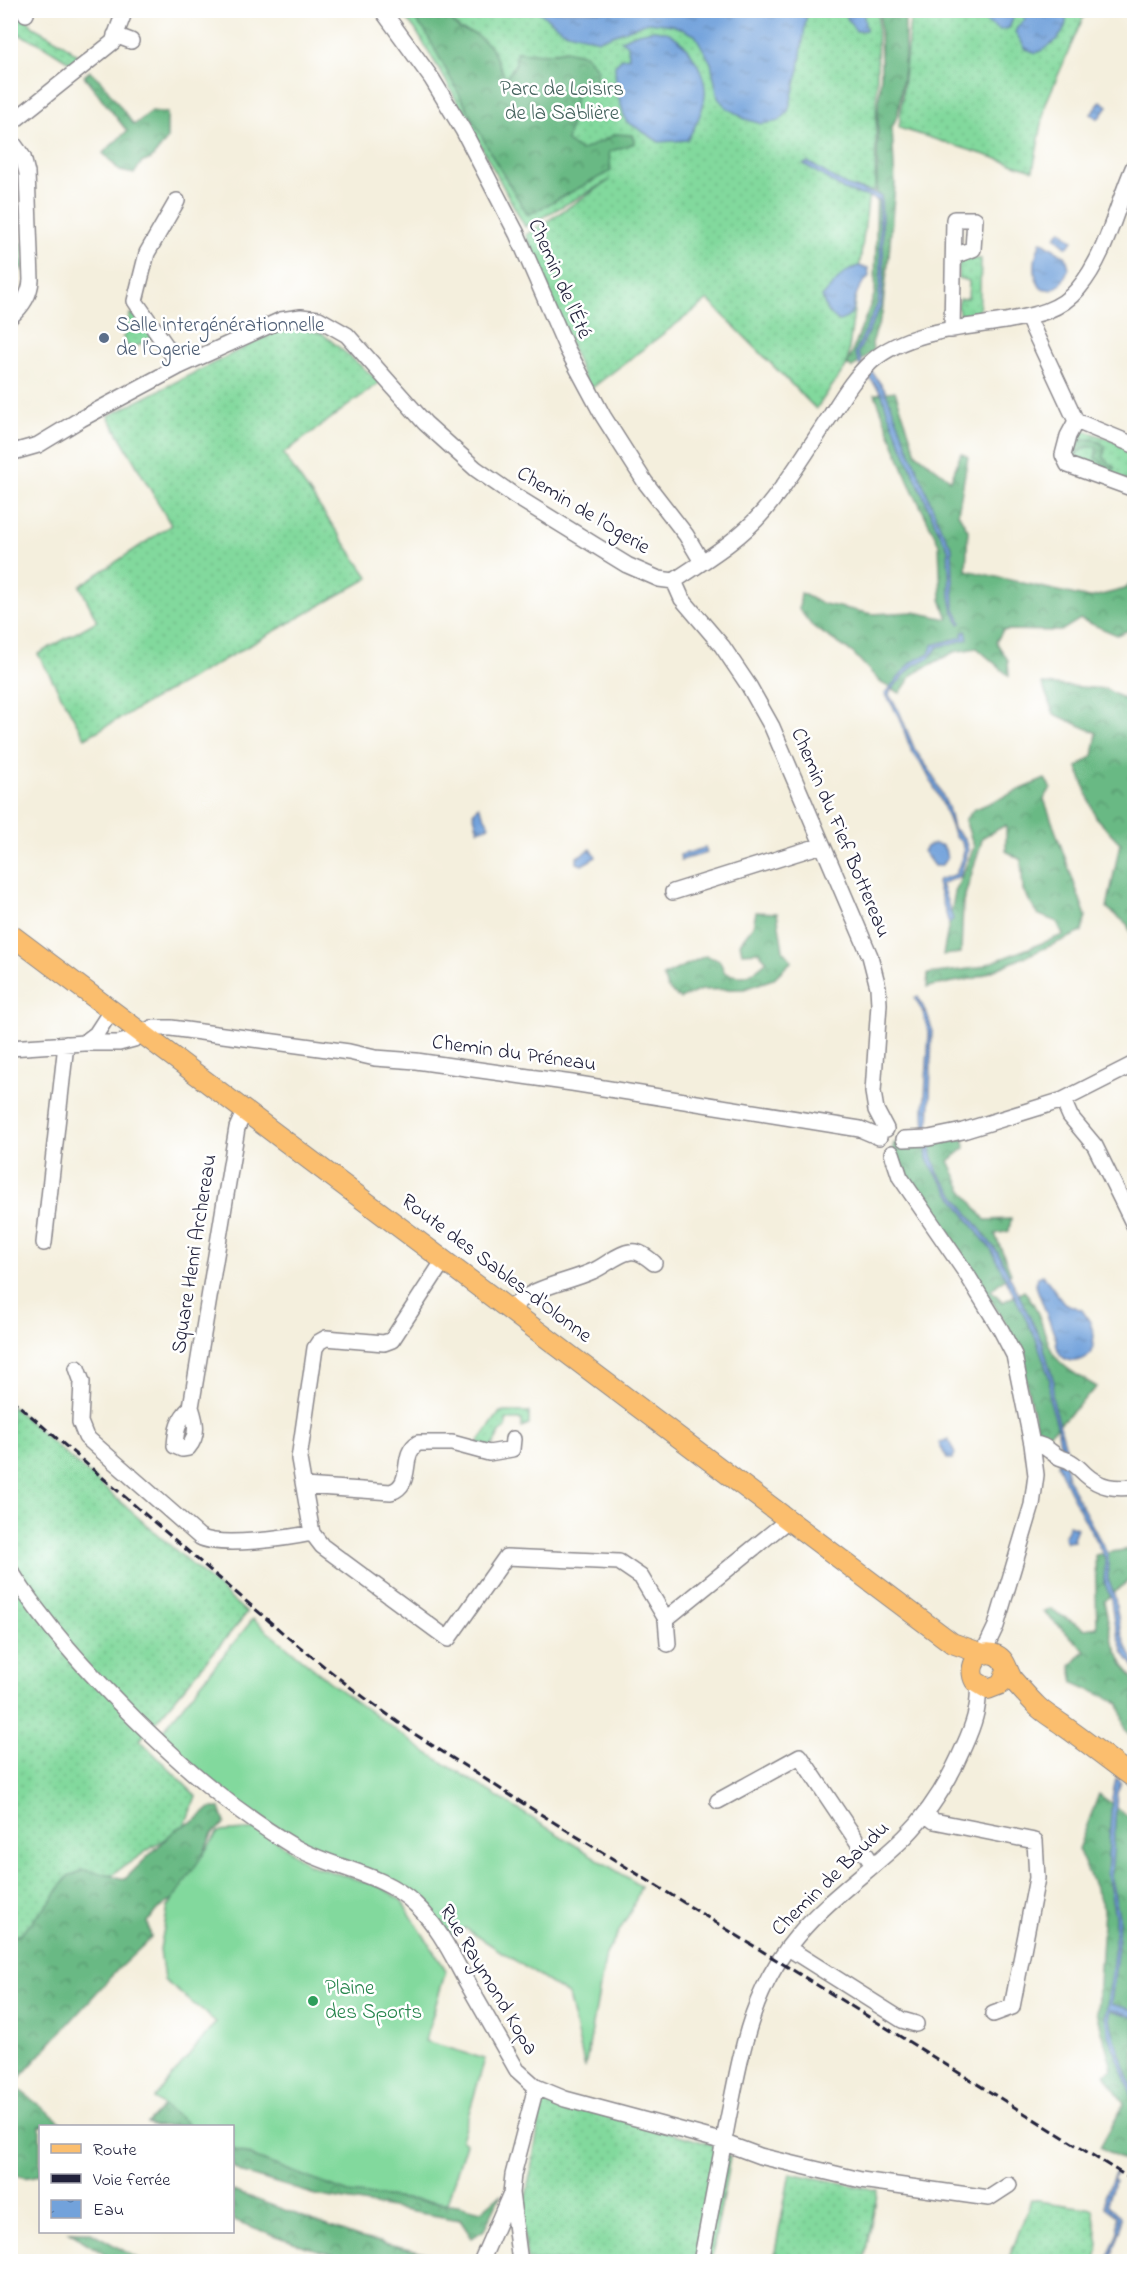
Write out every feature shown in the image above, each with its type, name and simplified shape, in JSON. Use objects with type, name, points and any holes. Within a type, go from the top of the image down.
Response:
[{"type":"main road","name":"Route des Sables-d'Olonne","points":[[10,934],[1134,1778]]},
{"type":"street","points":[[10,124],[113,42],[125,10]]},
{"type":"street","name":"Chemin de l'Été","points":[[382,10],[432,80],[463,130],[517,234],[567,349],[603,416],[645,482],[686,535],[702,562]]},
{"type":"street","points":[[115,35],[131,42]]},
{"type":"street","points":[[10,139],[22,157],[27,173],[31,271],[29,293],[20,308],[10,317]]},
{"type":"street","points":[[674,581],[726,546],[763,512],[850,385],[873,360],[891,348],[910,340],[952,330],[1028,318],[1069,299],[1086,280],[1098,258],[1134,166]]},
{"type":"street","points":[[177,201],[147,253],[135,301],[180,366]]},
{"type":"street","points":[[952,330],[954,256]]},
{"type":"street","name":"Chemin de l'Ogerie","points":[[10,453],[38,445],[81,419],[180,366],[282,320],[301,317],[319,319],[347,335],[425,423],[477,469],[515,496],[627,565],[659,579],[674,581]]},
{"type":"street","points":[[1028,318],[1076,421],[1134,445]]},
{"type":"street","points":[[1076,421],[1068,436],[1063,455],[1068,465],[1134,489]]},
{"type":"street","name":"Chemin du Fief Bottereau","points":[[674,581],[682,598],[722,646],[749,686],[772,727],[870,956],[878,987],[879,1026],[873,1092],[882,1133]]},
{"type":"street","points":[[673,892],[822,844]]},
{"type":"street","points":[[84,1043],[96,1034],[111,1011]]},
{"type":"street","name":"Chemin du Préneau","points":[[10,1048],[119,1043],[134,1039],[141,1033],[155,1028],[171,1028],[349,1052],[375,1058],[416,1061],[572,1083],[882,1133]]},
{"type":"street","points":[[44,1243],[66,1044]]},
{"type":"street","points":[[904,1139],[929,1138],[963,1131],[1063,1100],[1134,1064]]},
{"type":"street","points":[[1063,1100],[1070,1116],[1101,1156],[1134,1225]]},
{"type":"street","name":"Square Henri Archereau","points":[[191,1407],[237,1128],[245,1110]]},
{"type":"street","points":[[904,1139],[898,1129],[882,1133],[882,1148],[892,1153],[900,1178],[966,1273],[1014,1355],[1032,1444],[1036,1475],[1035,1490],[996,1626],[996,1642],[989,1670]]},
{"type":"street","points":[[892,1153],[900,1150],[904,1139]]},
{"type":"street","points":[[510,1310],[519,1301],[540,1289],[592,1272],[630,1252],[642,1253],[654,1263]]},
{"type":"street","points":[[444,1260],[392,1340],[384,1343],[326,1338],[315,1348],[300,1451],[312,1533],[321,1546],[448,1639],[506,1557],[620,1562],[640,1577],[666,1619],[668,1644]]},
{"type":"street","points":[[77,1368],[82,1382],[80,1422],[86,1437],[200,1537],[207,1541],[230,1541],[290,1538],[312,1533]]},
{"type":"street","points":[[304,1486],[391,1492],[404,1484],[409,1452],[418,1443],[452,1443],[489,1454],[512,1449],[513,1439]]},
{"type":"street","points":[[1032,1444],[1037,1443],[1072,1462],[1093,1481],[1106,1487],[1121,1489],[1134,1487]]},
{"type":"street","points":[[666,1619],[788,1520]]},
{"type":"street","name":"Rue Raymond Kopa","points":[[10,1570],[35,1608],[73,1656],[159,1742],[224,1800],[295,1847],[388,1885],[414,1903],[436,1929],[517,2070],[537,2087],[596,2109],[723,2142],[760,2156],[861,2180],[989,2198],[1009,2186]]},
{"type":"street","name":"Chemin de Baudu","points":[[701,2262],[723,2142],[749,2022],[770,1974],[808,1924],[907,1836],[925,1814],[955,1768],[977,1712],[989,1670]]},
{"type":"street","points":[[718,1801],[800,1756],[873,1865]]},
{"type":"street","points":[[925,1814],[934,1821],[1035,1841],[1036,1878],[1012,2007],[993,2014]]},
{"type":"street","points":[[788,1948],[902,2020],[916,2024]]},
{"type":"street","points":[[520,2262],[511,2193],[513,2175],[537,2087]]},
{"type":"street","points":[[481,2262],[511,2193]]},
{"type":"green space","points":[[10,11],[20,11],[33,27],[62,43],[82,59],[74,65],[39,43],[11,31]]},
{"type":"green space","name":"Parc de Loisirs de la Sablière","points":[[399,11],[878,11],[875,192],[849,187],[869,193],[847,365],[816,409],[708,300],[589,390],[526,235],[610,180],[525,227],[445,79],[415,29]]},
{"type":"green space","name":"Parc de Loisirs de la Sablière","points":[[407,11],[443,11],[459,29],[475,34],[491,47],[506,79],[516,63],[516,52],[546,54],[565,50],[586,55],[598,70],[593,89],[577,91],[567,141],[581,151],[616,134],[632,135],[635,143],[609,152],[611,171],[528,215],[495,161],[425,31]]},
{"type":"green space","points":[[880,11],[905,11],[905,61],[898,114],[892,128],[895,184],[882,314],[872,343],[873,351],[852,368],[847,365],[875,293],[878,108],[881,75]]},
{"type":"green space","points":[[911,11],[1086,11],[1046,103],[1033,170],[899,128]]},
{"type":"green space","points":[[90,71],[101,81],[134,125],[152,111],[167,113],[167,140],[151,159],[141,163],[134,174],[120,171],[103,153],[127,131],[84,76]]},
{"type":"green space","points":[[10,242],[12,244],[22,243],[24,272],[11,254]]},
{"type":"green space","points":[[965,258],[981,259],[979,321],[965,323],[958,305],[960,299],[968,298],[969,281],[958,278],[959,262]]},
{"type":"green space","points":[[130,314],[139,316],[153,337],[130,350],[123,338]]},
{"type":"green space","points":[[289,325],[323,334],[380,382],[283,454],[369,578],[85,738],[38,654],[97,621],[80,586],[171,525],[108,416]]},
{"type":"green space","points":[[895,391],[916,453],[951,480],[961,453],[968,457],[958,513],[968,530],[966,570],[1089,598],[1125,589],[1134,578],[1134,628],[1117,635],[1080,619],[1061,631],[1003,630],[996,642],[1008,660],[1009,676],[977,648],[954,652],[913,674],[900,693],[881,683],[853,653],[812,626],[799,609],[801,593],[820,603],[872,614],[914,612],[948,619],[941,599],[939,544],[908,481],[875,394]]},
{"type":"green space","points":[[1080,429],[1134,448],[1134,475],[1130,474],[1127,481],[1070,461],[1067,453]]},
{"type":"green space","points":[[1094,439],[1105,446],[1104,458],[1115,468],[1113,470],[1095,458],[1097,447],[1087,447],[1073,456],[1074,448],[1081,440]]},
{"type":"green space","points":[[1042,684],[1106,689],[1134,705],[1134,941],[1127,924],[1107,908],[1120,843],[1096,818],[1077,767],[1093,756],[1097,733],[1054,714]]},
{"type":"green space","points":[[1045,779],[1051,788],[1044,799],[1086,916],[1082,932],[976,978],[927,987],[928,974],[977,968],[1063,935],[1057,922],[1037,914],[1023,890],[1021,860],[1006,851],[1006,825],[983,837],[963,902],[961,953],[943,955],[955,892],[974,847],[965,820],[973,810]]},
{"type":"green space","points":[[756,912],[777,913],[783,950],[792,961],[773,979],[744,989],[701,990],[680,999],[667,988],[663,976],[705,956],[719,960],[725,973],[738,976],[752,973],[767,961],[759,952],[742,953],[740,943],[753,926]]},
{"type":"green space","points":[[964,1139],[965,1148],[949,1161],[962,1189],[985,1220],[1011,1219],[1009,1231],[995,1234],[1011,1273],[991,1290],[1003,1302],[1024,1291],[1034,1304],[1056,1357],[1072,1372],[1097,1387],[1047,1436],[1037,1431],[1019,1349],[1003,1319],[892,1151],[894,1143]]},
{"type":"green space","points":[[11,1406],[247,1613],[140,1740],[196,1796],[185,1825],[11,1943]]},
{"type":"green space","points":[[500,1412],[529,1412],[529,1425],[522,1428],[522,1420],[506,1420],[506,1428],[493,1445],[490,1447],[477,1444]]},
{"type":"green space","points":[[1129,1549],[1134,1553],[1134,1576],[1104,1601],[1112,1640],[1123,1664],[1134,1679],[1134,1739],[1125,1730],[1119,1703],[1074,1683],[1071,1666],[1085,1650],[1043,1612],[1050,1609],[1085,1629],[1097,1627],[1095,1555]]},
{"type":"green space","name":"Plaine des Sports","points":[[253,1619],[336,1687],[426,1752],[641,1886],[632,1909],[606,1954],[585,2068],[568,1995],[465,1928],[449,1937],[429,1909],[322,1856],[245,1810],[159,1735]]},
{"type":"green space","points":[[1099,1794],[1134,1821],[1134,2166],[1100,2147],[1124,2104],[1105,2074],[1112,2069],[1097,2012],[1104,1909],[1078,1849]]},
{"type":"green space","points":[[210,1808],[220,1808],[225,1823],[212,1834],[199,1863],[173,1899],[155,1912],[148,1922],[151,1938],[117,1970],[13,2085],[65,2125],[39,2125],[39,2174],[26,2178],[18,2176],[11,2172],[10,1938],[20,1934],[46,1907],[68,1876],[85,1870],[125,1879],[176,1829],[196,1820]]},
{"type":"green space","name":"Plaine des Sports","points":[[260,1829],[310,1865],[381,1887],[401,1900],[446,1970],[425,2041],[485,2059],[461,2140],[466,2143],[447,2203],[349,2193],[234,2149],[234,2125],[190,2125],[154,2099],[216,2022],[164,1980],[160,1949],[168,1907],[218,1832]]},
{"type":"green space","points":[[176,2093],[172,2112],[190,2125],[152,2125],[147,2123]]},
{"type":"green space","points":[[544,2096],[713,2145],[730,2157],[711,2261],[527,2261],[522,2220]]},
{"type":"green space","points":[[234,2150],[349,2193],[458,2205],[481,2211],[501,2194],[484,2230],[472,2238],[460,2220],[316,2195],[243,2173],[234,2168]]},
{"type":"green space","points":[[790,2173],[878,2190],[864,2261],[773,2262]]},
{"type":"green space","points":[[234,2191],[358,2237],[462,2261],[355,2261],[307,2247],[234,2220]]},
{"type":"green space","points":[[1031,2200],[1093,2209],[1099,2244],[1096,2261],[1008,2261]]},
{"type":"green space","points":[[71,2233],[93,2233],[142,2261],[115,2261]]},
{"type":"water","points":[[538,11],[807,11],[799,69],[788,112],[779,121],[762,124],[745,119],[726,107],[718,98],[711,63],[695,35],[673,25],[648,22],[599,40],[564,31]]},
{"type":"water","points":[[846,11],[863,11],[866,30],[856,31],[847,18]]},
{"type":"water","points":[[980,11],[1016,11],[1009,28],[1000,30],[986,22]]},
{"type":"water","points":[[1016,11],[1065,11],[1066,25],[1055,41],[1036,53],[1026,49],[1015,32],[1025,20],[1023,14]]},
{"type":"water","points":[[654,30],[669,33],[685,47],[697,64],[704,83],[704,102],[687,140],[659,142],[626,121],[616,89],[615,65],[621,59],[629,57],[628,45],[621,40]]},
{"type":"water","points":[[1101,101],[1108,106],[1098,119],[1091,114]]},
{"type":"water","points":[[808,162],[845,185],[881,196],[884,271],[881,306],[858,353],[862,362],[861,368],[855,353],[878,303],[881,272],[879,200],[844,190],[804,164]]},
{"type":"water","points":[[1061,230],[1073,241],[1067,247],[1055,237]]},
{"type":"water","points":[[1041,241],[1066,257],[1069,268],[1061,284],[1052,290],[1041,288],[1036,277],[1036,258]]},
{"type":"water","points":[[858,266],[868,268],[869,276],[858,291],[849,316],[839,321],[827,311],[822,297],[844,273]]},
{"type":"water","points":[[870,369],[885,390],[941,528],[952,548],[954,606],[961,623],[959,624],[950,596],[948,549],[888,413],[882,394],[866,373]]},
{"type":"water","points":[[966,631],[968,639],[938,647],[929,658],[914,665],[889,695],[899,711],[915,750],[933,775],[948,807],[953,828],[965,839],[968,850],[960,876],[941,884],[953,919],[949,924],[937,883],[938,880],[956,874],[964,852],[962,842],[955,837],[943,805],[924,768],[911,750],[899,717],[885,693],[912,662],[929,653],[933,645],[963,637],[962,633]]},
{"type":"water","points":[[479,806],[489,825],[478,830],[473,812]]},
{"type":"water","points":[[941,845],[945,849],[947,858],[941,866],[934,866],[923,851],[927,846]]},
{"type":"water","points":[[705,848],[707,853],[681,860],[680,855]]},
{"type":"water","points":[[591,849],[596,857],[582,865],[577,863],[577,857]]},
{"type":"water","points":[[918,997],[932,1029],[929,1131],[925,1131],[924,1111],[929,1034],[923,1013],[915,998]]},
{"type":"water","points":[[926,1145],[931,1146],[938,1173],[998,1253],[1042,1342],[1054,1382],[1052,1397],[1068,1455],[1061,1452],[1057,1425],[1049,1398],[1050,1380],[1037,1341],[991,1249],[932,1168],[927,1159]]},
{"type":"water","points":[[1043,1275],[1064,1303],[1082,1310],[1090,1322],[1094,1335],[1092,1353],[1080,1360],[1064,1358],[1057,1347],[1035,1283],[1038,1277]]},
{"type":"water","points":[[948,1439],[955,1454],[952,1459],[947,1459],[939,1443]]},
{"type":"water","points":[[1059,1461],[1065,1464],[1068,1478],[1076,1495],[1108,1555],[1108,1579],[1115,1598],[1119,1624],[1126,1647],[1134,1661],[1134,1667],[1124,1653],[1114,1622],[1111,1599],[1104,1581],[1105,1558],[1069,1490],[1058,1465]]},
{"type":"water","points":[[1069,1525],[1077,1528],[1074,1541],[1066,1542],[1064,1537]]},
{"type":"water","points":[[1116,1778],[1121,1782],[1117,1793],[1111,1879],[1119,1916],[1111,2004],[1134,2010],[1134,2017],[1110,2010],[1110,2017],[1134,2092],[1134,2101],[1109,2035],[1106,2016],[1115,1945],[1115,1916],[1107,1873],[1112,1798]]},
{"type":"water","points":[[1115,2173],[1108,2205],[1121,2216],[1121,2228],[1110,2261],[1107,2261],[1118,2231],[1117,2216],[1105,2207],[1105,2196]]},
{"type":"railway","points":[[10,1398],[290,1639],[410,1731],[1134,2181]]},
{"type":"place","name":"Salle intergénérationnelle de l’Ogerie","points":[[104,338]]},
{"type":"place","name":"Plaine des Sports","points":[[313,2001]]}]
